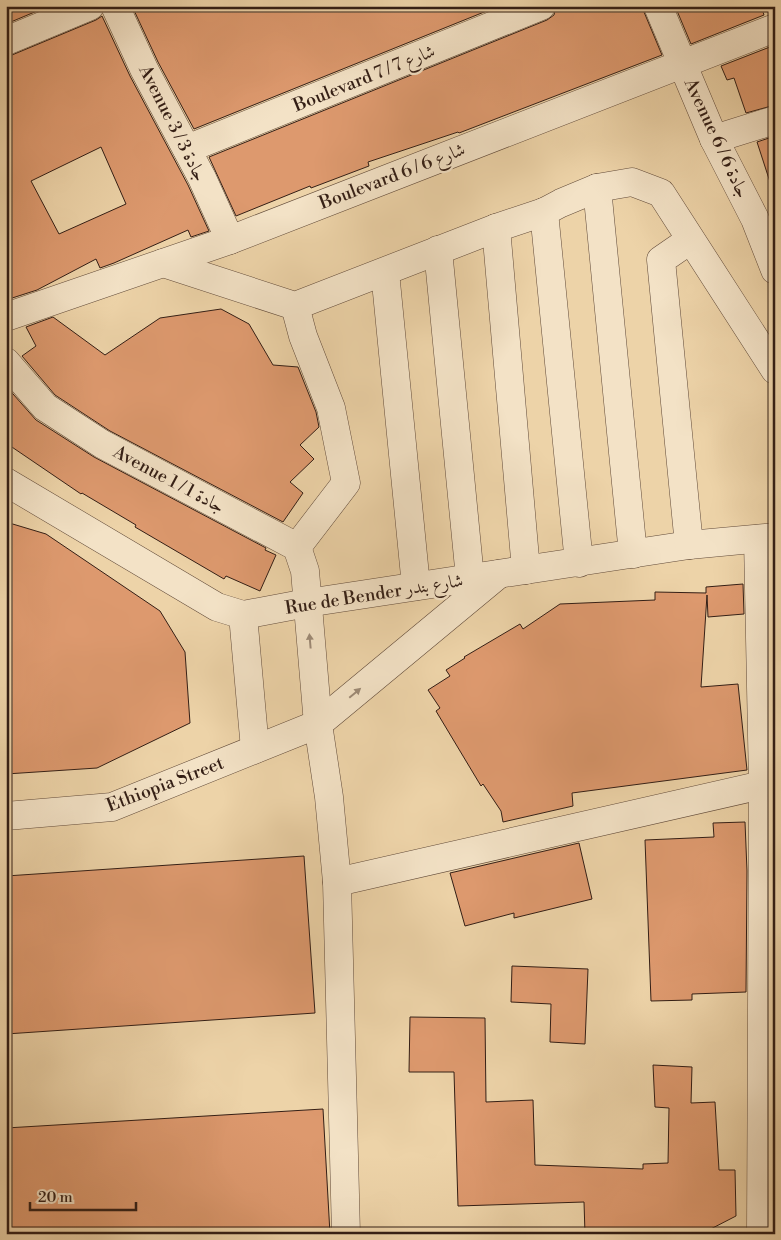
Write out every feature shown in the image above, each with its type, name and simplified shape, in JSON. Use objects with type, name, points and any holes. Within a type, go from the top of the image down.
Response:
[{"type":"street","points":[[6,41],[90,6]]},
{"type":"street","name":"Avenue 3 / جادة 3","points":[[116,6],[144,70],[187,149],[230,240]]},
{"type":"street","name":"Boulevard 7 / شارع 7","points":[[187,149],[541,6]]},
{"type":"street","name":"Avenue 6 / جادة 6","points":[[658,6],[714,139],[765,216],[775,270]]},
{"type":"street","name":"Boulevard 6 / شارع 6","points":[[6,317],[230,240],[775,28]]},
{"type":"street","points":[[714,139],[775,120]]},
{"type":"street","points":[[163,263],[294,306],[496,228],[544,212],[597,188],[632,182],[661,193],[775,370]]},
{"type":"street","points":[[597,188],[634,554]]},
{"type":"street","points":[[544,212],[579,563]]},
{"type":"street","points":[[496,228],[526,570]]},
{"type":"street","points":[[689,545],[661,260],[690,240]]},
{"type":"street","points":[[438,250],[470,578]]},
{"type":"street","points":[[385,272],[416,586]]},
{"type":"street","points":[[294,306],[302,336],[331,408],[346,483],[297,547],[304,571],[318,724],[329,797],[337,882],[346,1234]]},
{"type":"street","name":"Avenue 1 / جادة 1","points":[[6,362],[46,407],[102,444],[297,547]]},
{"type":"street","name":"Rue de Bender شارع بندر","points":[[6,482],[217,607],[243,615],[307,603],[689,545],[766,538]]},
{"type":"street","points":[[760,1234],[769,783],[766,538]]},
{"type":"street","name":"Ethiopia Street","points":[[6,816],[112,808],[318,724],[499,574]]},
{"type":"street","points":[[243,615],[255,749]]},
{"type":"street","points":[[337,882],[769,783]]},
{"type":"building","points":[[6,6],[49,6],[6,24]]},
{"type":"building","points":[[132,6],[499,6],[194,129],[158,62]]},
{"type":"building","points":[[556,6],[643,6],[662,55],[459,133],[368,162],[369,166],[311,188],[310,186],[236,216],[209,157],[547,20],[554,15]]},
{"type":"building","points":[[675,6],[761,6],[764,15],[691,44]]},
{"type":"building","points":[[102,16],[130,76],[188,185],[209,231],[191,237],[188,230],[100,268],[96,259],[37,290],[6,300],[6,56]],"holes":[[[101,147],[126,204],[59,234],[31,181]]]},
{"type":"building","points":[[775,45],[775,105],[746,113],[734,78],[727,80],[721,66]]},
{"type":"building","points":[[775,136],[775,181],[770,182],[757,142]]},
{"type":"building","points":[[221,309],[249,324],[273,365],[298,367],[316,412],[319,427],[300,445],[314,459],[290,482],[303,493],[283,522],[110,431],[55,395],[22,356],[36,346],[26,327],[53,317],[105,355],[160,318]]},
{"type":"building","points":[[6,386],[36,420],[94,457],[276,555],[260,591],[226,576],[224,579],[81,494],[6,443]]},
{"type":"building","points":[[6,522],[46,534],[160,611],[185,652],[190,723],[97,768],[6,774]]},
{"type":"building","points":[[743,584],[744,614],[708,617],[707,595],[701,687],[738,684],[747,770],[572,793],[573,806],[503,822],[501,811],[483,784],[481,786],[436,711],[440,708],[428,690],[450,676],[446,670],[464,657],[520,624],[523,629],[560,604],[655,600],[655,592],[706,593],[706,587]]},
{"type":"building","points":[[745,822],[747,871],[746,992],[692,994],[692,1000],[651,1001],[645,840],[714,837],[713,823]]},
{"type":"building","points":[[579,843],[592,899],[514,918],[514,913],[465,926],[450,873]]},
{"type":"building","points":[[304,856],[315,1013],[6,1034],[6,876]]},
{"type":"building","points":[[512,966],[588,969],[585,1044],[550,1042],[551,1004],[511,1002]]},
{"type":"building","points":[[410,1017],[485,1018],[486,1102],[533,1100],[535,1165],[643,1169],[643,1164],[668,1163],[669,1108],[655,1107],[653,1065],[692,1067],[691,1103],[715,1102],[719,1170],[735,1170],[736,1216],[701,1234],[585,1234],[584,1202],[458,1206],[454,1072],[409,1072]]},
{"type":"building","points":[[323,1109],[330,1234],[9,1234],[6,1187],[6,1128]]}]
